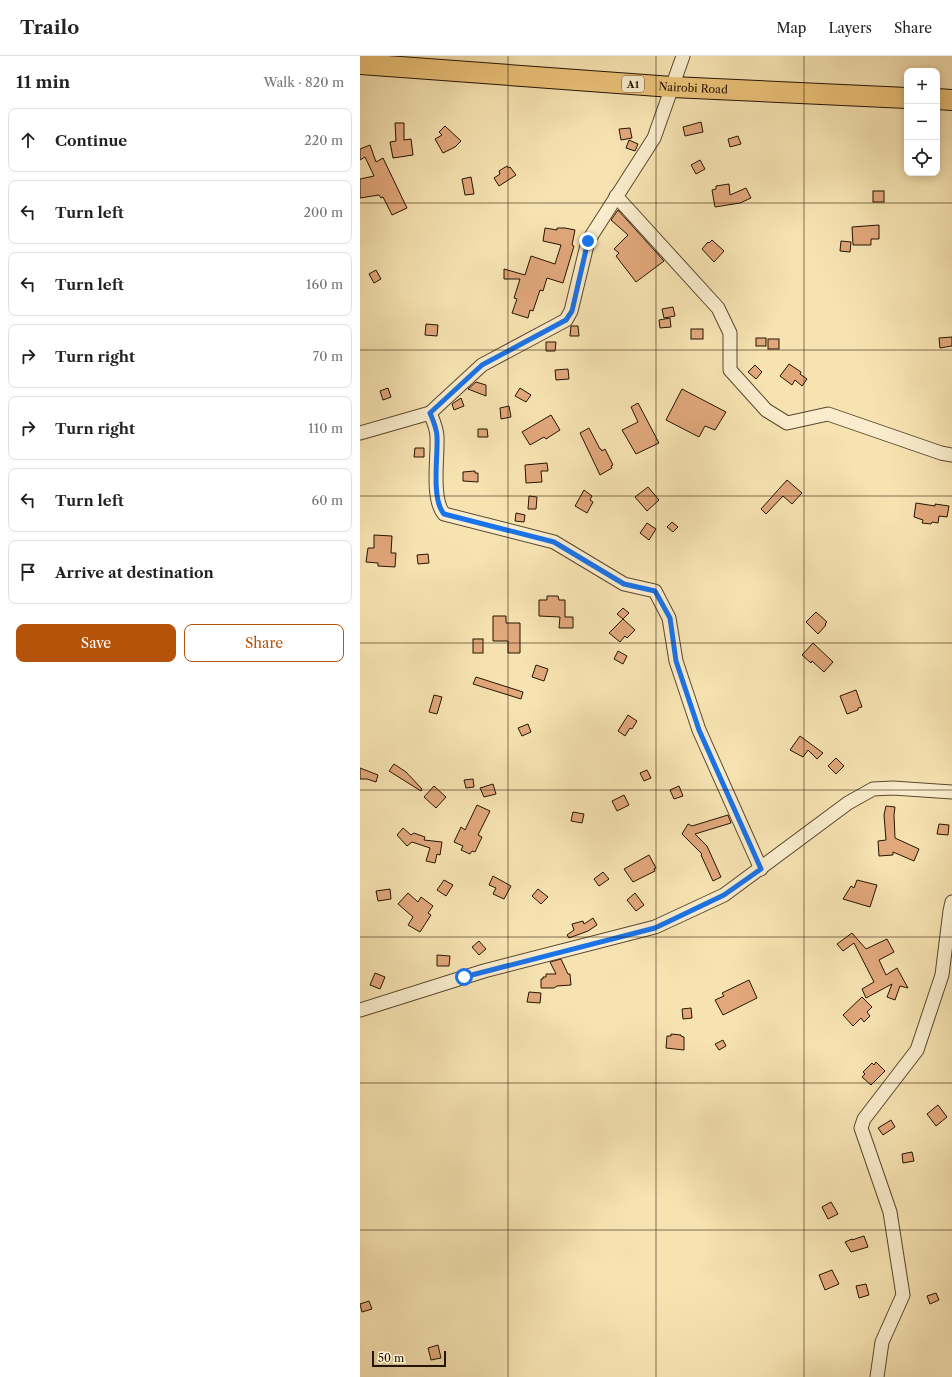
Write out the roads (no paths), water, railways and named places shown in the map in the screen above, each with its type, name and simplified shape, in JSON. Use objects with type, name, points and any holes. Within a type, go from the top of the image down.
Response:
[{"type":"highway","name":"Nairobi Road","points":[[360,64],[672,87],[904,98]]},
{"type":"highway","points":[[940,99],[952,100]]},
{"type":"street","points":[[360,433],[430,413],[482,365],[566,320],[572,311],[588,241],[654,138],[683,56]]},
{"type":"street","points":[[616,196],[718,308],[730,333],[730,370],[766,410],[787,423],[828,414],[941,453],[952,455]]},
{"type":"street","points":[[430,413],[438,436],[436,481],[440,510],[444,514],[554,542],[624,584],[655,591],[670,618],[676,661],[699,730],[761,869]]},
{"type":"street","points":[[360,1010],[484,971],[655,928],[724,895],[761,869],[848,802],[873,789],[894,788],[952,792]]},
{"type":"street","points":[[877,1377],[882,1342],[903,1295],[890,1212],[861,1128],[864,1119],[917,1050],[942,975],[952,902]]}]
